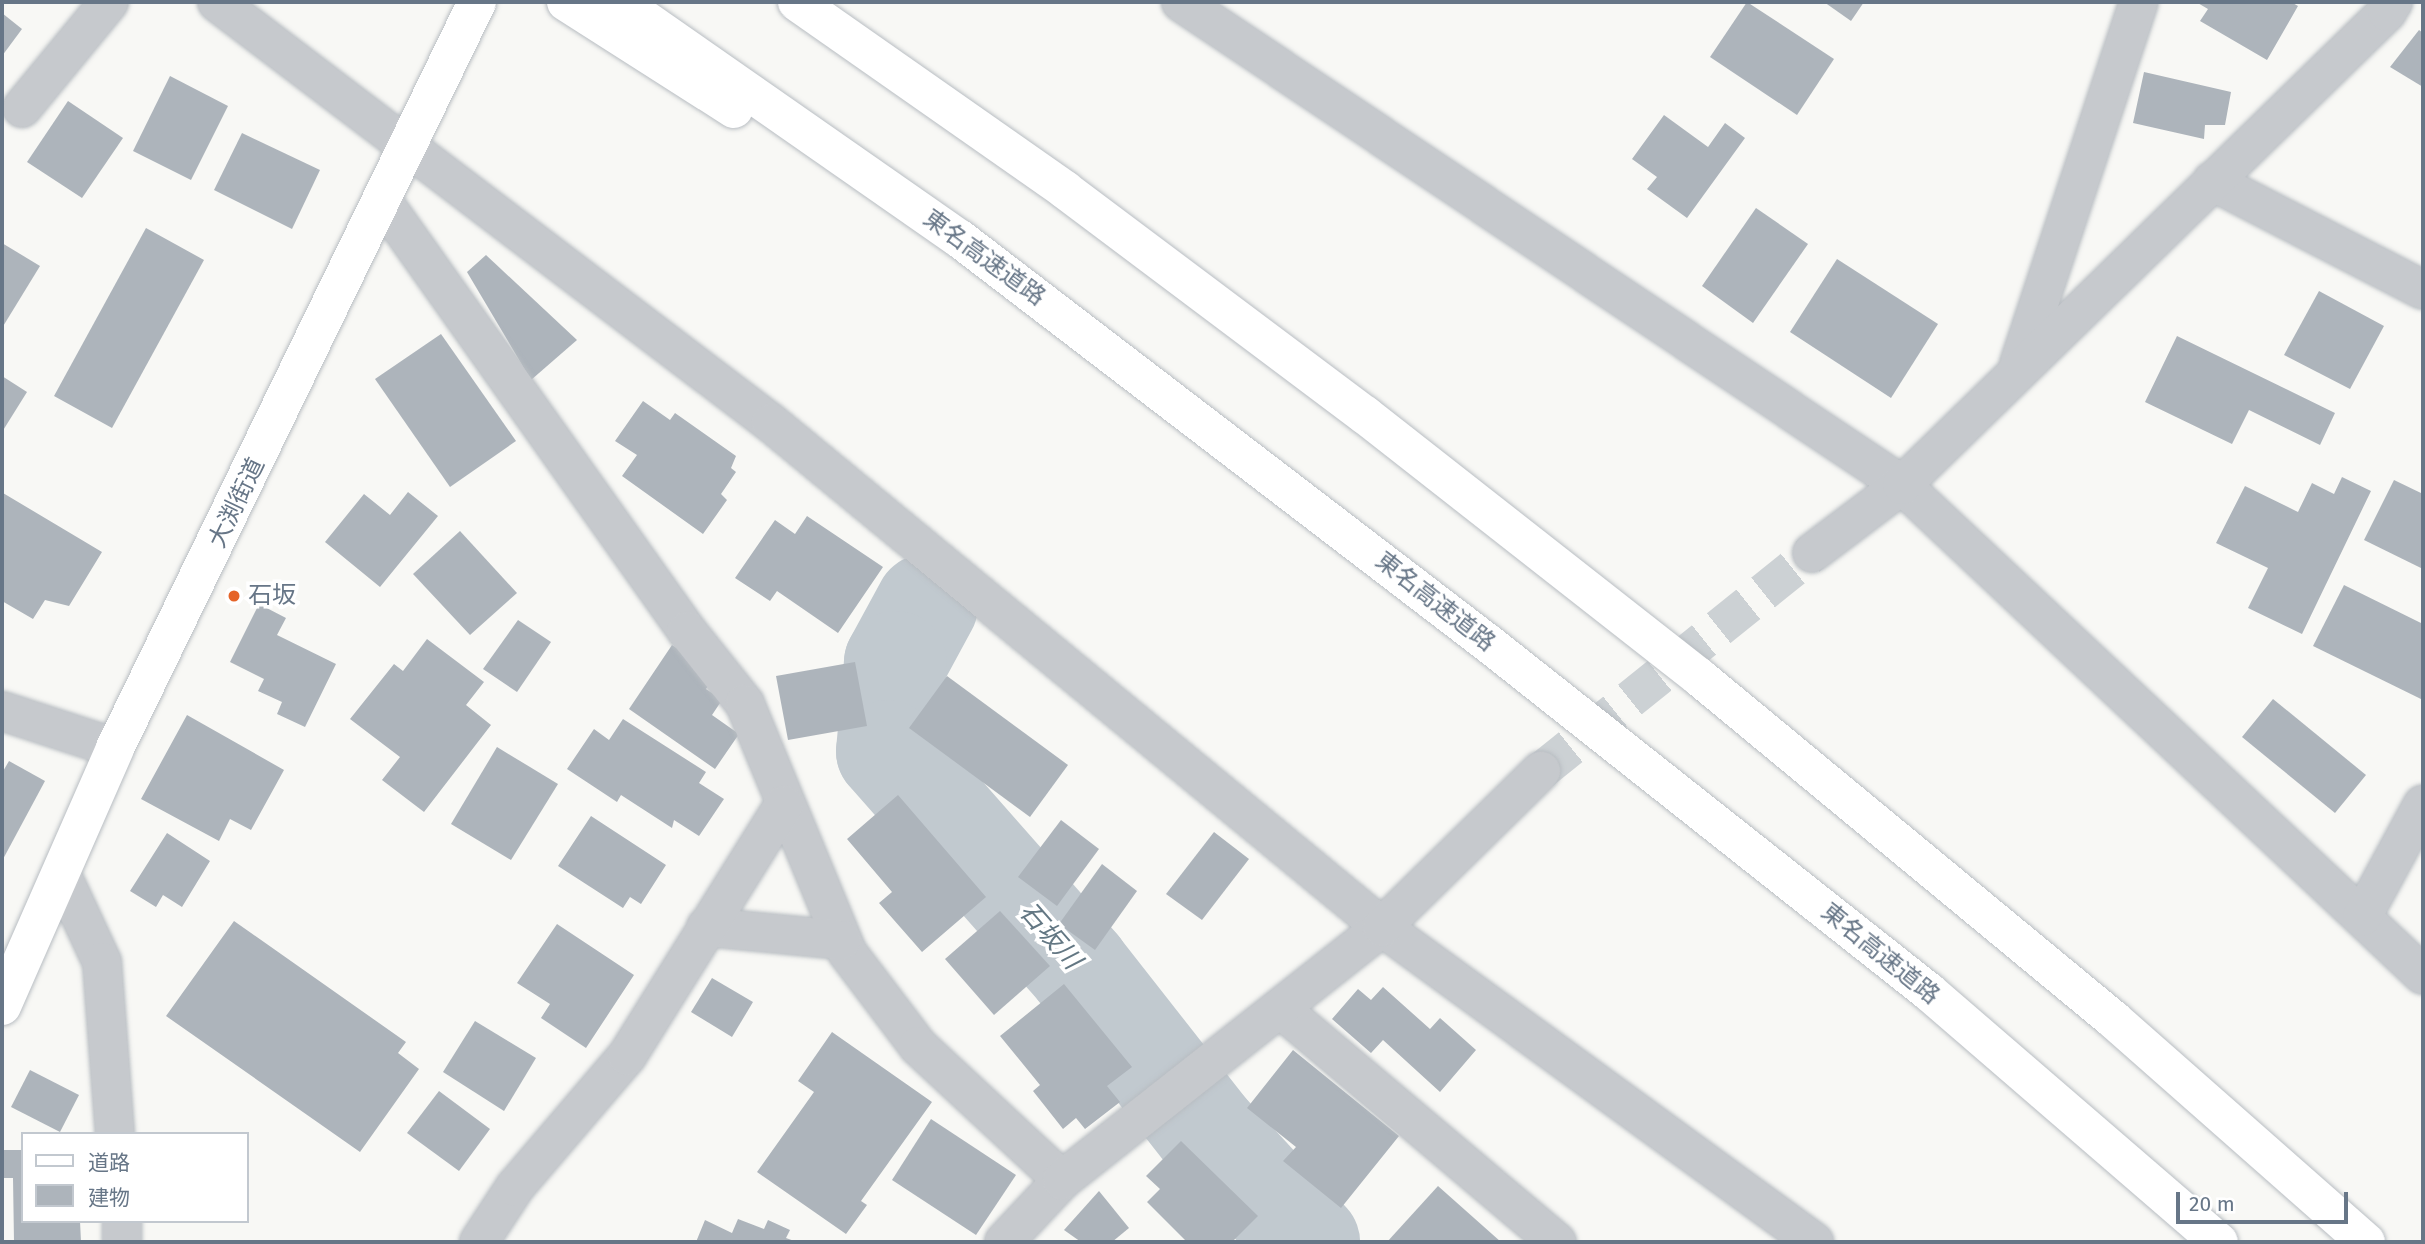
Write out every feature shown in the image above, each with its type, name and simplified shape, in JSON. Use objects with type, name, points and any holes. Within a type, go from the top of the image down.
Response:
[{"type":"main road","name":"大渕街道","points":[[2,1006],[62,876],[115,748],[383,202],[477,2]]},
{"type":"main road","points":[[566,2],[692,69]]},
{"type":"main road","points":[[620,2],[692,69]]},
{"type":"main road","points":[[797,2],[1065,190],[1365,415],[1699,677],[2114,1020],[2366,1242]]},
{"type":"main road","name":"東名高速道路","points":[[692,69],[960,239],[1489,644],[1929,992],[2219,1242]]},
{"type":"street","points":[[22,108],[109,2]]},
{"type":"street","points":[[217,2],[804,449],[1382,927],[1814,1242]]},
{"type":"street","points":[[1181,2],[1902,485],[2423,975]]},
{"type":"street","points":[[2017,369],[2140,2]]},
{"type":"street","points":[[1812,553],[1902,485],[2017,369],[2387,12],[2393,2]]},
{"type":"street","points":[[2212,181],[2423,290]]},
{"type":"street","points":[[383,202],[679,620],[745,704],[841,940],[918,1046],[1062,1180]]},
{"type":"street","points":[[2,711],[115,748]]},
{"type":"street","points":[[1004,1242],[1062,1180],[1282,1010],[1382,927],[1541,771]]},
{"type":"street","points":[[479,1242],[515,1187],[627,1055],[784,804]]},
{"type":"street","points":[[2362,917],[2423,804]]},
{"type":"street","points":[[62,876],[102,962],[115,1132]]},
{"type":"street","points":[[706,927],[841,940]]},
{"type":"street","points":[[1282,1010],[1557,1242]]},
{"type":"street","points":[[122,1223],[122,1242]]},
{"type":"building","points":[[1747,2],[1834,59],[1797,115],[1710,57]]},
{"type":"building","points":[[1824,2],[1864,2],[1851,21]]},
{"type":"building","points":[[2196,2],[2291,2],[2298,6],[2267,60],[2200,21],[2208,9]]},
{"type":"building","points":[[2,13],[22,29],[2,56]]},
{"type":"building","points":[[2419,30],[2423,33],[2423,87],[2390,67]]},
{"type":"building","points":[[2144,72],[2231,92],[2225,125],[2205,125],[2204,139],[2133,123]]},
{"type":"building","points":[[170,76],[228,106],[191,180],[133,151]]},
{"type":"building","points":[[68,101],[123,138],[82,198],[27,162]]},
{"type":"building","points":[[1664,115],[1708,147],[1725,123],[1745,138],[1687,218],[1647,189],[1657,177],[1632,159]]},
{"type":"building","points":[[242,133],[320,170],[292,229],[214,190]]},
{"type":"building","points":[[1756,208],[1808,244],[1753,323],[1702,286]]},
{"type":"building","points":[[146,228],[204,260],[112,428],[54,396]]},
{"type":"building","points":[[2,243],[40,266],[2,328]]},
{"type":"building","points":[[486,255],[577,340],[531,380],[467,272]]},
{"type":"building","points":[[1837,259],[1938,324],[1891,398],[1790,332]]},
{"type":"building","points":[[2319,291],[2384,326],[2350,389],[2284,355]]},
{"type":"building","points":[[441,334],[516,441],[450,487],[375,379]]},
{"type":"building","points":[[2177,336],[2335,413],[2320,445],[2249,410],[2232,444],[2145,402]]},
{"type":"building","points":[[2,376],[27,392],[2,432]]},
{"type":"building","points":[[643,401],[670,420],[675,413],[736,456],[731,468],[736,472],[721,494],[727,500],[703,534],[622,476],[637,455],[615,441]]},
{"type":"building","points":[[2342,477],[2371,491],[2302,634],[2248,608],[2268,568],[2216,543],[2245,486],[2298,512],[2312,483],[2334,494]]},
{"type":"building","points":[[2394,480],[2423,494],[2423,569],[2364,540]]},
{"type":"building","points":[[408,492],[438,516],[380,587],[325,542],[364,494],[390,515]]},
{"type":"building","points":[[3,493],[102,552],[69,606],[45,600],[33,619],[2,601]]},
{"type":"building","points":[[807,516],[883,567],[838,633],[777,591],[770,601],[735,578],[775,520],[795,534]]},
{"type":"building","points":[[460,531],[517,593],[470,635],[413,574]]},
{"type":"building","points":[[2344,585],[2423,624],[2423,700],[2313,646]]},
{"type":"building","points":[[259,604],[286,618],[277,635],[336,664],[305,727],[277,714],[282,702],[258,691],[264,679],[230,662]]},
{"type":"building","points":[[518,620],[551,642],[517,692],[483,669]]},
{"type":"building","points":[[427,639],[484,682],[466,705],[491,725],[424,812],[382,780],[400,757],[350,719],[394,664],[403,671]]},
{"type":"building","points":[[672,645],[715,675],[706,689],[722,700],[712,715],[739,734],[715,769],[629,709]]},
{"type":"building","points":[[855,662],[867,726],[788,740],[776,676]]},
{"type":"building","points":[[947,676],[1068,765],[1030,817],[909,728]]},
{"type":"building","points":[[2273,699],[2366,775],[2335,813],[2242,737]]},
{"type":"building","points":[[187,715],[284,770],[251,830],[230,819],[219,841],[141,799]]},
{"type":"building","points":[[623,719],[706,772],[699,783],[724,799],[699,836],[674,820],[672,828],[621,795],[617,802],[567,769],[594,729],[609,740]]},
{"type":"building","points":[[497,747],[558,784],[511,860],[451,824]]},
{"type":"building","points":[[9,761],[45,781],[2,861],[2,773]]},
{"type":"building","points":[[898,795],[986,897],[922,952],[879,903],[892,892],[847,839]]},
{"type":"building","points":[[591,816],[666,865],[641,904],[630,897],[623,908],[558,866]]},
{"type":"building","points":[[1061,820],[1099,849],[1057,906],[1018,877]]},
{"type":"building","points":[[1214,832],[1249,859],[1202,920],[1166,894]]},
{"type":"building","points":[[167,833],[210,861],[182,907],[163,895],[156,907],[130,891]]},
{"type":"building","points":[[1102,864],[1137,891],[1095,950],[1059,924]]},
{"type":"building","points":[[1000,911],[1050,966],[994,1015],[945,959]]},
{"type":"building","points":[[234,921],[406,1042],[398,1053],[419,1069],[360,1152],[166,1016]]},
{"type":"building","points":[[557,924],[634,975],[586,1048],[541,1018],[550,1004],[517,983]]},
{"type":"building","points":[[712,978],[753,1002],[732,1037],[691,1012]]},
{"type":"building","points":[[1064,984],[1132,1067],[1107,1086],[1120,1102],[1085,1129],[1076,1118],[1063,1129],[1033,1091],[1040,1085],[1000,1036]]},
{"type":"building","points":[[1383,987],[1430,1029],[1440,1018],[1476,1050],[1440,1092],[1383,1040],[1371,1053],[1332,1019],[1358,989],[1371,1000]]},
{"type":"building","points":[[475,1021],[536,1058],[504,1111],[443,1072]]},
{"type":"building","points":[[832,1032],[932,1102],[861,1201],[867,1205],[846,1234],[757,1172],[814,1092],[798,1081]]},
{"type":"building","points":[[1293,1050],[1399,1136],[1341,1208],[1283,1161],[1296,1147],[1247,1108]]},
{"type":"building","points":[[30,1070],[79,1095],[60,1132],[11,1107]]},
{"type":"building","points":[[439,1091],[490,1129],[459,1171],[407,1133]]},
{"type":"building","points":[[931,1119],[1016,1175],[976,1235],[892,1180]]},
{"type":"building","points":[[1181,1141],[1258,1216],[1232,1242],[1187,1242],[1147,1202],[1160,1189],[1146,1176]]},
{"type":"building","points":[[2,1150],[21,1150],[21,1223],[80,1223],[81,1242],[14,1242],[13,1178],[2,1178]]},
{"type":"building","points":[[1438,1186],[1501,1242],[1387,1242]]},
{"type":"building","points":[[1099,1191],[1129,1228],[1112,1242],[1081,1242],[1064,1230]]},
{"type":"building","points":[[738,1219],[764,1229],[768,1220],[790,1230],[786,1238],[797,1242],[696,1242],[705,1220],[732,1233]]},
{"type":"waterway","name":"石坂川","points":[[926,605],[895,662],[887,751],[1078,968],[1206,1131],[1308,1242]]},
{"type":"tunnel","points":[[1541,771],[1812,553]]},
{"type":"place","name":"石坂","points":[[234,596]]}]
